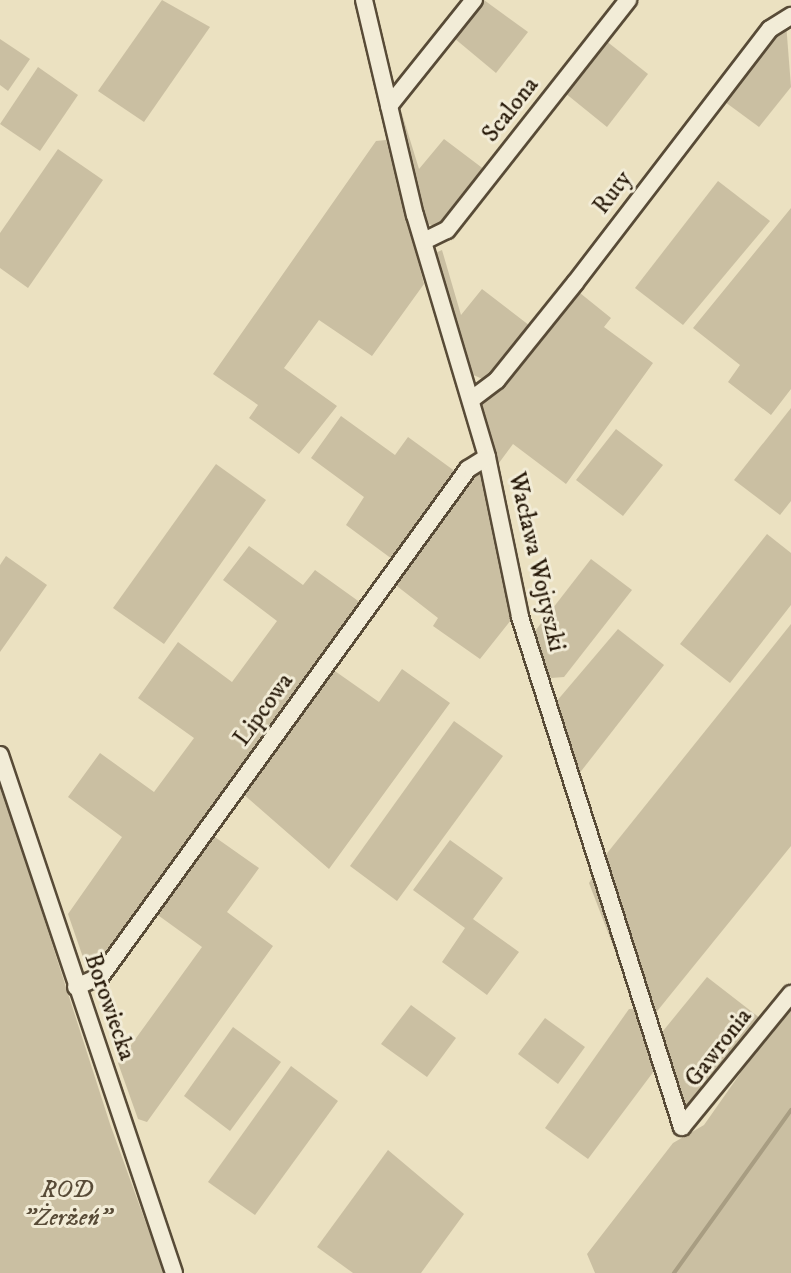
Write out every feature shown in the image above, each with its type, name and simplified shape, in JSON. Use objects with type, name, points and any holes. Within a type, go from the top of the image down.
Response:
[{"type":"street","name":"Wacława Wojtyszki","points":[[364,0],[424,241],[487,457],[538,681],[682,1127]]},
{"type":"street","points":[[389,106],[474,0]]},
{"type":"street","name":"Scalona","points":[[424,241],[447,230],[628,0]]},
{"type":"street","name":"Ruty","points":[[472,399],[516,356],[770,29],[791,16]]},
{"type":"street","name":"Lipcowa","points":[[76,987],[101,976],[468,469],[487,457]]},
{"type":"street","name":"Borowiecka","points":[[0,755],[174,1273]]},
{"type":"street","name":"Gawronia","points":[[682,1127],[791,994]]},
{"type":"green space","points":[[162,0],[210,27],[144,122],[98,91]]},
{"type":"green space","points":[[484,0],[528,32],[496,73],[454,38]]},
{"type":"green space","points":[[786,23],[791,87],[759,127],[721,99]]},
{"type":"green space","points":[[0,39],[30,59],[8,91],[0,85]]},
{"type":"green space","points":[[605,40],[648,74],[607,127],[565,93]]},
{"type":"green space","points":[[38,67],[78,95],[40,151],[0,124]]},
{"type":"green space","points":[[399,104],[419,169],[444,139],[485,170],[441,227],[423,223]]},
{"type":"green space","points":[[386,140],[424,284],[372,356],[319,320],[284,368],[337,406],[299,454],[249,418],[258,405],[213,374],[376,141]]},
{"type":"green space","points":[[58,149],[103,180],[28,288],[0,268],[0,233]]},
{"type":"green space","points":[[718,181],[770,221],[683,325],[635,288]]},
{"type":"green space","points":[[791,208],[791,389],[771,415],[728,382],[740,365],[693,328]]},
{"type":"green space","points":[[442,250],[461,315],[482,289],[534,329],[487,381],[469,373],[433,254]]},
{"type":"green space","points":[[575,289],[611,318],[604,327],[653,363],[566,484],[513,444],[496,467],[479,406]]},
{"type":"green space","points":[[791,408],[791,501],[780,515],[734,480]]},
{"type":"green space","points":[[341,416],[395,455],[408,437],[456,472],[392,559],[346,525],[364,497],[311,458]]},
{"type":"green space","points":[[616,429],[663,465],[623,516],[576,480]]},
{"type":"green space","points":[[216,464],[266,500],[164,644],[113,608]]},
{"type":"green space","points":[[478,471],[485,472],[515,615],[480,659],[433,626],[438,618],[393,583]]},
{"type":"green space","points":[[767,534],[791,553],[791,605],[730,683],[680,644]]},
{"type":"green space","points":[[249,546],[303,585],[315,570],[361,603],[97,969],[87,969],[68,914],[122,837],[68,797],[100,753],[154,792],[194,738],[138,698],[178,642],[232,682],[277,621],[223,580]]},
{"type":"green space","points":[[6,556],[47,585],[0,652],[0,565]]},
{"type":"green space","points":[[591,559],[632,590],[564,677],[551,678],[540,670],[532,635]]},
{"type":"green space","points":[[791,624],[791,846],[654,1015],[600,862]]},
{"type":"green space","points":[[618,629],[664,665],[575,779],[550,709]]},
{"type":"green space","points":[[332,669],[379,702],[402,669],[450,703],[329,869],[242,793]]},
{"type":"green space","points":[[454,721],[503,756],[397,901],[350,866]]},
{"type":"green space","name":"ROD \"Żerżeń\"","points":[[0,782],[110,1124],[164,1273],[0,1273]]},
{"type":"green space","points":[[212,835],[259,868],[227,912],[273,946],[147,1122],[138,1119],[118,1063],[202,947],[155,913]]},
{"type":"green space","points":[[450,840],[503,878],[473,919],[519,952],[487,995],[442,962],[465,928],[413,890]]},
{"type":"green space","points":[[592,878],[632,982],[630,990],[589,883]]},
{"type":"green space","points":[[707,977],[765,1022],[683,1117],[659,1036]]},
{"type":"green space","points":[[791,1001],[791,1273],[595,1273],[587,1254],[673,1143],[704,1125]]},
{"type":"green space","points":[[411,1005],[456,1038],[427,1077],[381,1044]]},
{"type":"green space","points":[[629,1009],[641,1009],[657,1067],[588,1159],[545,1128]]},
{"type":"green space","points":[[545,1018],[585,1047],[558,1084],[518,1054]]},
{"type":"green space","points":[[233,1027],[281,1062],[230,1131],[184,1096]]},
{"type":"green space","points":[[291,1066],[338,1101],[255,1215],[208,1182]]},
{"type":"green space","points":[[388,1150],[464,1214],[421,1273],[353,1273],[317,1247]]},
{"type":"waterway","points":[[674,1273],[791,1110]]}]
